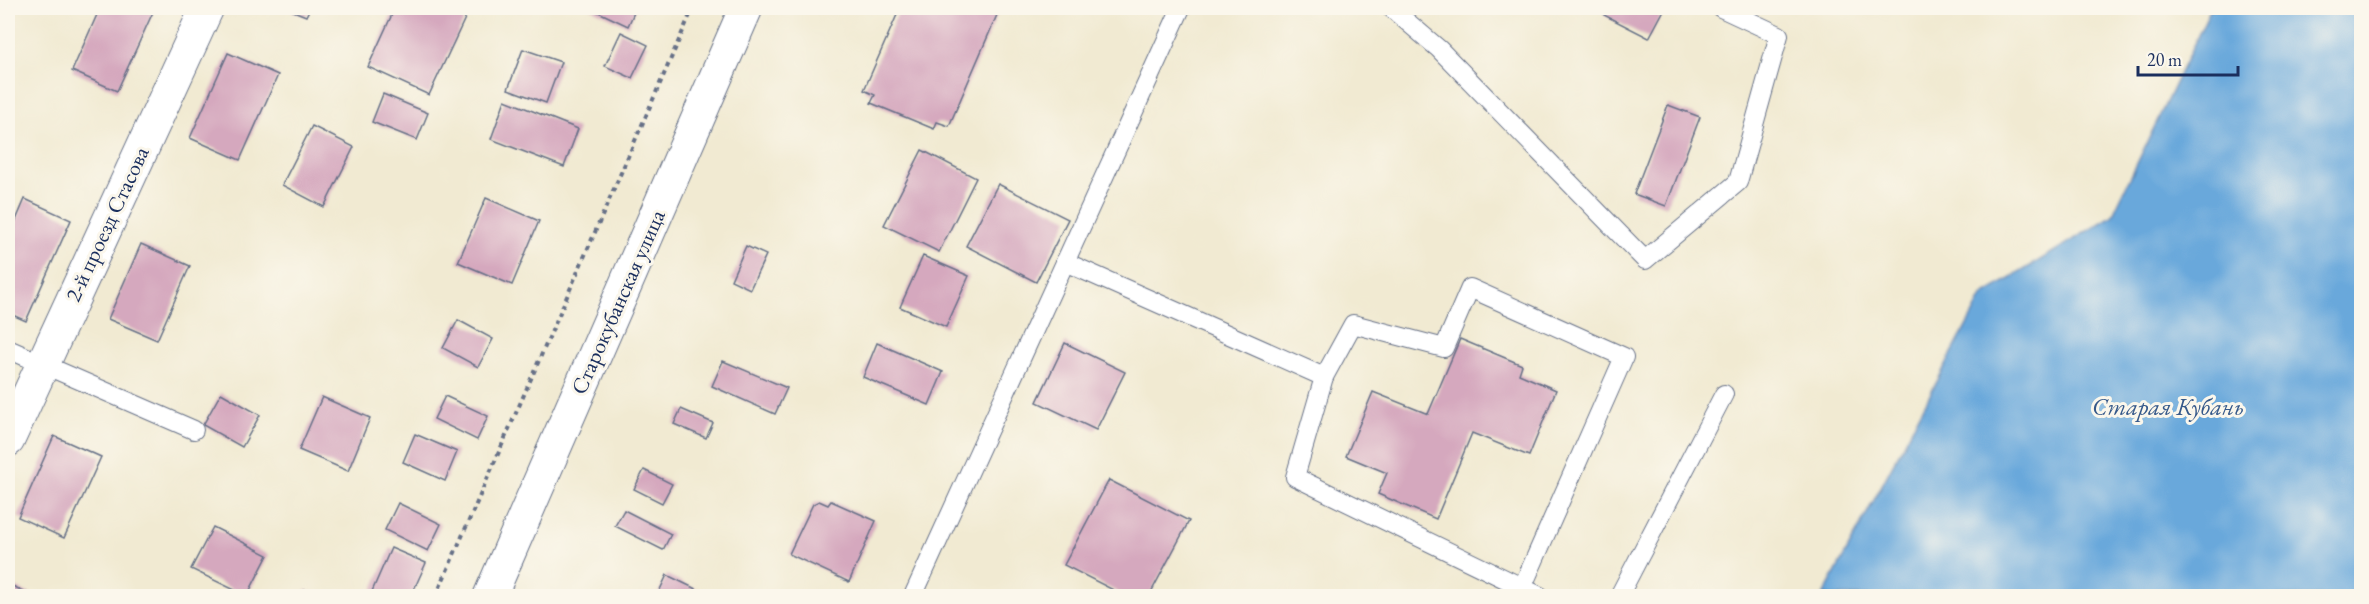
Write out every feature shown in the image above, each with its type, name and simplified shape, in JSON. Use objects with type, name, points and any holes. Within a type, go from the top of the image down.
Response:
[{"type":"street","name":"2-й проезд Стасова","points":[[8,441],[207,8]]},
{"type":"street","name":"Старокубанская улица","points":[[490,597],[746,8]]},
{"type":"lane","points":[[913,597],[1181,8]]},
{"type":"lane","points":[[1391,8],[1439,49],[1645,260],[1738,182],[1779,35],[1722,8]]},
{"type":"lane","points":[[1065,262],[1324,377]]},
{"type":"lane","points":[[1522,588],[1624,357],[1470,288],[1444,348],[1353,324],[1324,377],[1295,477],[1540,597]]},
{"type":"lane","points":[[8,349],[194,430]]},
{"type":"lane","points":[[1619,597],[1724,394]]},
{"type":"path","points":[[436,597],[693,8]]},
{"type":"water","name":"Старая Кубань","points":[[2211,8],[2361,8],[2361,596],[1823,596],[1983,295],[2112,216]]},
{"type":"building","points":[[8,8],[16,8],[8,27]]},
{"type":"building","points":[[100,8],[143,8],[153,12],[117,91],[72,71]]},
{"type":"building","points":[[286,8],[310,8],[306,16]]},
{"type":"building","points":[[395,8],[452,8],[467,14],[429,95],[368,67]]},
{"type":"building","points":[[590,8],[636,8],[628,26]]},
{"type":"building","points":[[900,8],[1000,8],[949,126],[937,122],[934,129],[871,103],[875,95],[864,90]]},
{"type":"building","points":[[1608,8],[1659,8],[1664,10],[1649,38],[1604,15]]},
{"type":"building","points":[[621,32],[648,45],[632,78],[605,66]]},
{"type":"building","points":[[523,49],[561,62],[546,103],[508,89]]},
{"type":"building","points":[[228,53],[278,75],[240,160],[190,138]]},
{"type":"building","points":[[383,94],[428,113],[417,140],[372,122]]},
{"type":"building","points":[[505,100],[578,129],[564,167],[491,139]]},
{"type":"building","points":[[1668,105],[1700,117],[1666,206],[1634,194]]},
{"type":"building","points":[[312,126],[354,147],[324,207],[282,185]]},
{"type":"building","points":[[922,150],[976,178],[939,252],[884,225]]},
{"type":"building","points":[[998,184],[1068,219],[1036,282],[966,246]]},
{"type":"building","points":[[486,198],[539,221],[512,285],[458,262]]},
{"type":"building","points":[[25,199],[71,220],[26,321],[8,313],[8,239]]},
{"type":"building","points":[[141,244],[190,266],[157,340],[108,319]]},
{"type":"building","points":[[746,246],[766,255],[750,289],[731,280]]},
{"type":"building","points":[[923,256],[969,276],[946,327],[900,307]]},
{"type":"building","points":[[458,320],[493,339],[478,367],[443,348]]},
{"type":"building","points":[[1460,339],[1522,365],[1519,374],[1556,390],[1529,456],[1472,433],[1436,519],[1378,494],[1387,473],[1346,456],[1373,392],[1428,414]]},
{"type":"building","points":[[877,343],[943,372],[929,405],[863,377]]},
{"type":"building","points":[[1065,343],[1125,372],[1096,430],[1037,402]]},
{"type":"building","points":[[723,361],[787,388],[775,414],[712,386]]},
{"type":"building","points":[[221,393],[260,415],[242,447],[203,425]]},
{"type":"building","points":[[445,396],[488,416],[477,440],[434,419]]},
{"type":"building","points":[[322,397],[370,418],[348,471],[299,450]]},
{"type":"building","points":[[681,409],[713,423],[706,438],[674,424]]},
{"type":"building","points":[[415,434],[457,452],[445,481],[403,462]]},
{"type":"building","points":[[54,436],[101,457],[64,538],[18,517]]},
{"type":"building","points":[[644,470],[672,484],[662,503],[634,489]]},
{"type":"building","points":[[1109,480],[1189,521],[1149,596],[1125,596],[1064,565]]},
{"type":"building","points":[[819,501],[828,505],[831,501],[876,521],[849,582],[789,554],[813,504]]},
{"type":"building","points":[[398,503],[441,524],[428,551],[385,530]]},
{"type":"building","points":[[624,510],[671,534],[663,550],[615,526]]},
{"type":"building","points":[[213,527],[268,555],[247,596],[191,569]]},
{"type":"building","points":[[391,548],[426,563],[411,596],[370,596]]},
{"type":"building","points":[[667,575],[704,593],[703,596],[657,596]]},
{"type":"building","points":[[8,584],[34,596],[8,596]]},
{"type":"building","points":[[305,590],[320,596],[302,596]]}]
